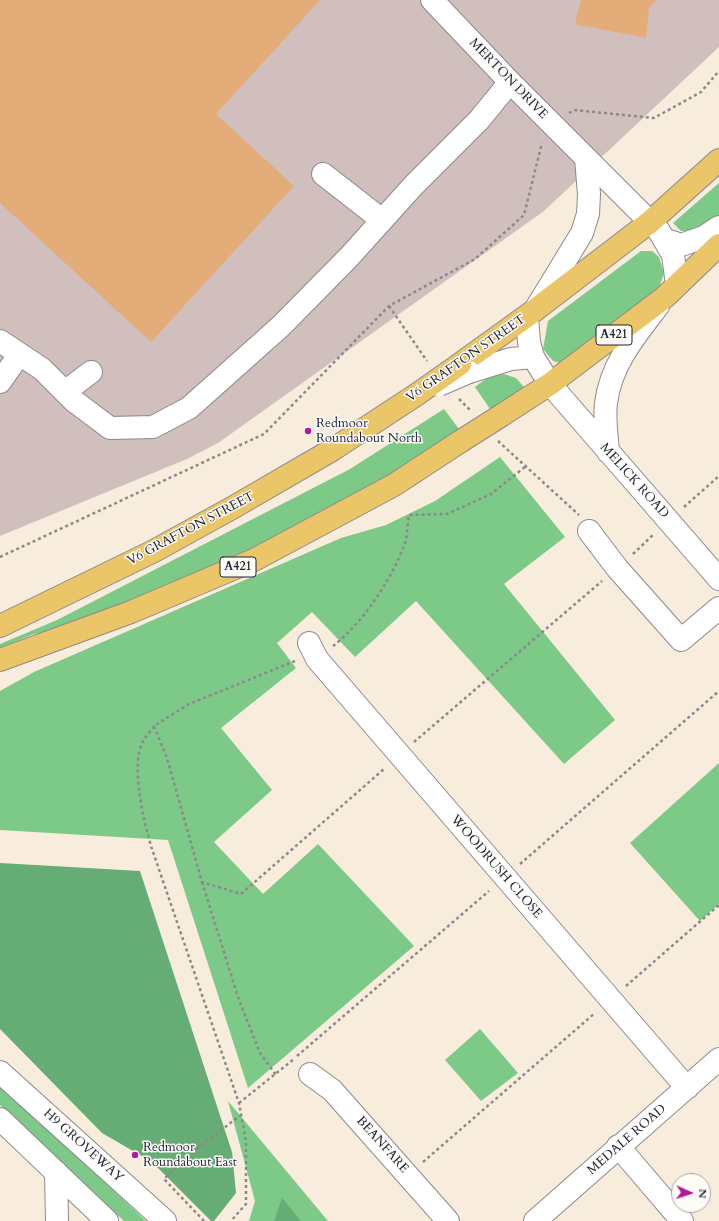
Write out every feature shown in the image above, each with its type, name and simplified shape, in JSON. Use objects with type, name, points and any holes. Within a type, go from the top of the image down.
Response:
[{"type":"highway","name":"V6 GRAFTON STREET","points":[[0,626],[154,551],[232,508],[332,450],[416,395],[465,368],[531,314],[650,222],[719,160]]},
{"type":"highway","name":"A421","points":[[0,660],[131,612],[254,560],[394,485],[550,384],[671,291],[719,245]]},
{"type":"street","name":"MERTON DRIVE","points":[[432,0],[510,82],[650,222],[666,240]]},
{"type":"street","points":[[0,341],[42,369],[66,391],[74,401],[110,428],[153,427],[189,408],[281,326],[349,257],[413,186],[479,120],[510,82]]},
{"type":"street","points":[[531,314],[582,233],[588,214],[589,194],[586,158]]},
{"type":"street","points":[[323,174],[382,220]]},
{"type":"street","points":[[666,240],[680,245],[704,237],[719,227]]},
{"type":"street","points":[[608,452],[606,405],[612,374],[626,349],[671,291],[674,261],[666,240]]},
{"type":"street","name":"MELICK ROAD","points":[[531,314],[529,342],[533,357],[550,384],[719,579]]},
{"type":"street","points":[[0,382],[19,355]]},
{"type":"street","points":[[465,368],[511,359],[533,357]]},
{"type":"street","points":[[66,391],[91,372]]},
{"type":"street","points":[[589,531],[617,568],[682,640],[719,608]]},
{"type":"street","name":"WOODRUSH CLOSE","points":[[313,651],[399,755],[687,1088]]},
{"type":"street","name":"MEDALE ROAD","points":[[535,1221],[618,1146],[719,1059]]},
{"type":"street","name":"H9 GROVEWAY","points":[[0,1072],[165,1221]]},
{"type":"street","name":"BEANFARE","points":[[310,1074],[332,1090],[408,1174],[448,1221]]},
{"type":"street","points":[[0,1119],[107,1221]]},
{"type":"street","points":[[618,1146],[682,1221]]},
{"type":"street","points":[[56,1172],[57,1221]]},
{"type":"path","points":[[0,557],[264,434],[389,306],[475,259],[524,215],[540,147],[554,126],[574,110],[654,118],[700,92],[719,72]]},
{"type":"path","points":[[231,1221],[246,1204],[246,1142],[242,1114],[142,816],[139,783],[139,759],[142,742],[154,726],[188,704],[223,688],[294,661],[313,651],[345,638],[381,591],[405,545],[409,515],[447,514],[490,494],[525,467]]},
{"type":"path","points":[[202,882],[241,894],[399,755],[617,568],[719,476]]},
{"type":"path","points":[[154,726],[167,758],[202,882],[239,1000],[260,1053],[276,1075]]},
{"type":"path","points":[[408,1174],[719,905]]},
{"type":"path","points":[[239,1103],[276,1075],[295,1058]]},
{"type":"path","points":[[204,1221],[164,1179],[188,1156],[242,1114]]},
{"type":"shaded area","points":[[0,0],[719,0],[719,47],[544,211],[218,443],[187,459],[0,536]]},
{"type":"green space","points":[[719,183],[719,225],[699,232],[681,231],[673,223]]},
{"type":"green space","points":[[641,251],[652,251],[659,257],[664,273],[659,288],[564,364],[553,361],[543,349],[548,321]]},
{"type":"green space","points":[[504,374],[516,378],[524,387],[492,412],[475,387],[487,378]]},
{"type":"green space","points":[[444,409],[459,429],[406,468],[236,561],[74,628],[34,634],[0,648],[0,644],[57,620],[350,469]]},
{"type":"green space","points":[[500,457],[565,537],[504,584],[615,720],[564,764],[416,601],[355,657],[312,612],[277,643],[296,668],[221,728],[272,790],[214,842],[263,894],[318,844],[414,946],[248,1088],[168,840],[0,830],[0,691],[34,672],[341,538],[386,525],[435,501]]},
{"type":"green space","points":[[719,763],[719,904],[700,921],[630,843]]},
{"type":"green space","points":[[0,863],[140,871],[232,1152],[236,1193],[214,1221],[211,1221],[152,1162],[102,1133],[0,1029]]},
{"type":"green space","points":[[480,1029],[518,1073],[481,1101],[445,1060]]},
{"type":"green space","points":[[0,1084],[146,1221],[124,1221],[0,1105]]},
{"type":"green space","points":[[228,1101],[328,1221],[249,1221],[255,1201]]},
{"type":"green space","points":[[282,1198],[301,1221],[274,1221]]},
{"type":"building","points":[[0,0],[320,0],[216,114],[294,186],[151,342],[0,203]]},
{"type":"building","points":[[581,0],[656,0],[649,8],[646,38],[575,24]]},
{"type":"place","name":"Redmoor Roundabout North","points":[[308,431]]},
{"type":"place","name":"Redmoor Roundabout East","points":[[135,1155]]}]
